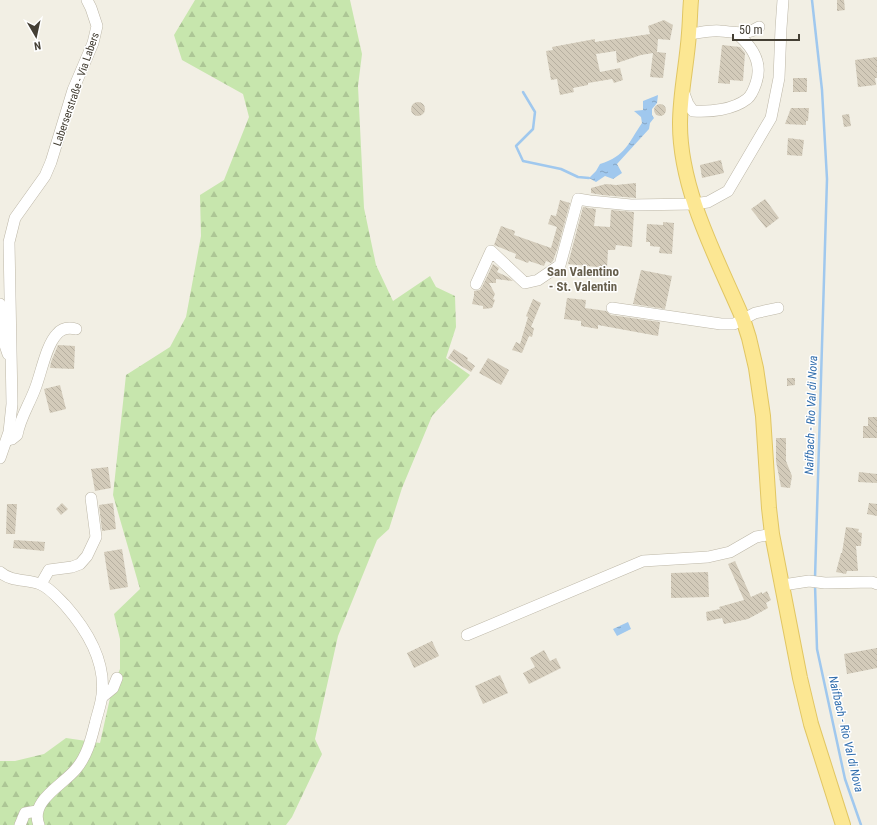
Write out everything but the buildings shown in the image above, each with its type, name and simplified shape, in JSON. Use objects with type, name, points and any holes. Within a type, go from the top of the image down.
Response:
[{"type":"main road","points":[[691,0],[689,34],[682,87],[680,124],[684,158],[694,204],[743,319],[749,338],[756,368],[763,416],[772,534],[800,678],[811,724],[843,825]]},
{"type":"street","name":"Laberserstraße - Via Labers","points":[[0,458],[8,440],[12,404],[9,242],[15,218],[45,176],[51,162],[73,90],[93,43],[97,26],[87,0]]},
{"type":"street","points":[[476,284],[491,251],[525,283],[538,280],[560,264],[578,199],[631,205],[694,204],[708,202],[728,191],[771,118],[779,78],[781,28],[784,0]]},
{"type":"street","points":[[689,34],[720,31],[736,33],[754,31],[760,26]]},
{"type":"street","points":[[682,87],[688,104],[693,112],[713,111],[727,108],[747,98],[755,88],[759,68],[756,57],[751,48],[736,33]]},
{"type":"street","points":[[0,304],[4,342],[6,351],[12,359],[0,361]]},
{"type":"street","points":[[612,308],[721,324],[734,324],[755,312],[778,308]]},
{"type":"street","name":"Laberserstraße - Via Labers","points":[[8,440],[17,435],[19,424],[35,388],[52,341],[62,330],[70,327],[76,328]]},
{"type":"street","points":[[41,584],[49,570],[72,567],[80,564],[87,556],[96,537],[90,498]]},
{"type":"street","points":[[467,636],[643,561],[715,555],[730,552],[756,537],[772,534]]},
{"type":"street","points":[[0,572],[9,578],[41,584],[50,590],[65,605],[81,626],[93,645],[100,665],[103,687],[102,696],[90,744],[76,769],[42,801],[37,811],[37,820],[39,825]]},
{"type":"street","points":[[783,585],[808,582],[872,582],[877,584]]},
{"type":"street","points":[[102,696],[113,688],[117,678]]},
{"type":"street","points":[[20,825],[25,813],[37,811]]},
{"type":"green space","points":[[195,0],[350,0],[362,54],[358,86],[364,208],[376,265],[393,301],[430,276],[436,287],[455,296],[456,327],[446,358],[470,375],[432,416],[402,488],[389,529],[377,540],[338,636],[315,739],[322,754],[292,817],[286,825],[0,825],[0,761],[15,761],[44,754],[66,738],[100,743],[112,689],[120,669],[120,639],[114,614],[140,589],[113,495],[126,375],[170,347],[186,317],[201,236],[200,195],[224,180],[249,117],[243,94],[182,60],[174,35]]},
{"type":"water","points":[[658,95],[657,103],[652,109],[652,115],[654,118],[650,123],[649,129],[617,164],[622,173],[613,179],[605,176],[596,182],[589,178],[600,164],[616,157],[626,148],[642,123],[641,117],[634,111],[643,110],[643,101]]},
{"type":"water","points":[[628,622],[631,629],[617,636],[613,629]]},
{"type":"waterway","name":"Naifbach - Rio Val di Nova","points":[[812,0],[822,90],[827,179],[815,578]]},
{"type":"waterway","points":[[523,92],[535,112],[533,129],[516,146],[523,161],[561,169],[578,177],[589,178]]},
{"type":"waterway","name":"Naifbach - Rio Val di Nova","points":[[815,585],[817,649],[845,779],[861,825]]},
{"type":"district","name":"San Valentino - St. Valentin","points":[[583,278]]}]
